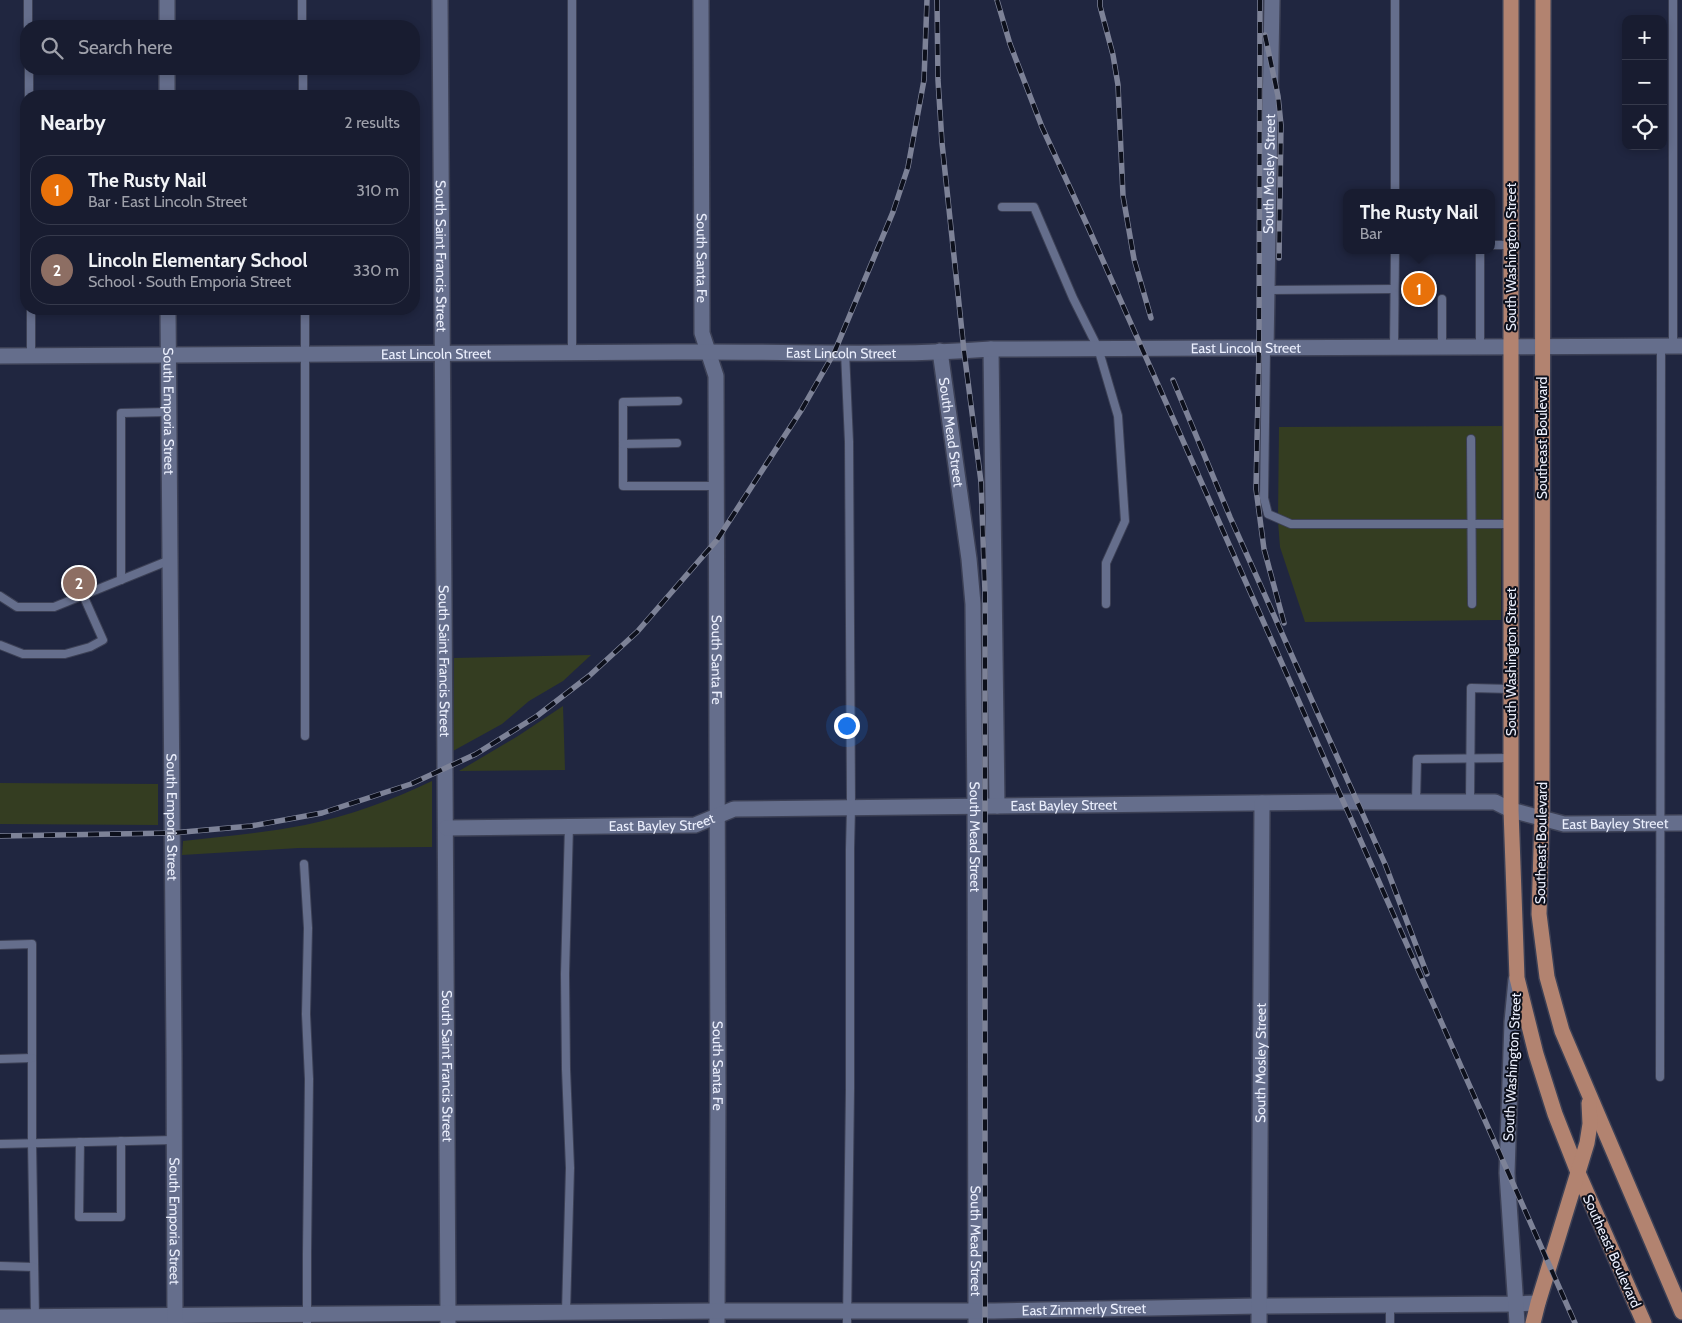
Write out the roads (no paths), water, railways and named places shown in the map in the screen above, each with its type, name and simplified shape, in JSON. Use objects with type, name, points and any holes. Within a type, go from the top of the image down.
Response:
[{"type":"main road","name":"South Washington Street","points":[[1512,0],[1511,810],[1517,978]]},
{"type":"main road","points":[[1542,347],[1543,0]]},
{"type":"main road","name":"Southeast Boulevard","points":[[1542,347],[1542,818],[1539,914],[1547,977],[1562,1031],[1682,1312]]},
{"type":"main road","name":"Southeast Boulevard","points":[[1517,978],[1536,1054],[1555,1114],[1578,1175],[1644,1323]]},
{"type":"main road","points":[[1533,1323],[1587,1143],[1590,1124],[1588,1092]]},
{"type":"street","points":[[167,0],[167,20]]},
{"type":"street","name":"South Saint Francis Street","points":[[440,0],[448,1318]]},
{"type":"street","name":"South Santa Fe","points":[[701,0],[702,333],[716,376],[718,1317]]},
{"type":"street","name":"South Mosley Street","points":[[1266,348],[1272,0]]},
{"type":"street","points":[[167,75],[167,90]]},
{"type":"street","name":"South Emporia Street","points":[[168,315],[175,1320]]},
{"type":"street","name":"East Lincoln Street","points":[[0,356],[940,352],[991,349],[1098,348],[1672,346]]},
{"type":"street","name":"South Mead Street","points":[[991,349],[996,806]]},
{"type":"street","name":"South Mead Street","points":[[940,352],[969,560],[973,604],[976,1317]]},
{"type":"street","name":"East Bayley Street","points":[[446,828],[695,825],[734,809],[1416,802],[1495,802],[1511,810],[1564,824],[1682,823]]},
{"type":"street","name":"South Mosley Street","points":[[1259,1323],[1262,803]]},
{"type":"street","name":"South Washington Street","points":[[1517,978],[1512,1022],[1507,1172],[1517,1323]]},
{"type":"street","name":"East Zimmerly Street","points":[[0,1318],[175,1320],[448,1318],[566,1312],[718,1317],[976,1317],[1259,1306],[1538,1303]]},
{"type":"lane","points":[[28,0],[28,20]]},
{"type":"lane","points":[[302,0],[302,20]]},
{"type":"lane","points":[[572,0],[572,353]]},
{"type":"lane","points":[[1395,0],[1395,189]]},
{"type":"lane","points":[[1660,1077],[1661,823],[1672,346],[1673,0]]},
{"type":"lane","points":[[29,75],[29,90]]},
{"type":"lane","points":[[303,75],[303,90]]},
{"type":"lane","points":[[1002,207],[1034,207],[1073,298],[1098,348],[1118,416],[1125,521],[1106,563],[1106,604]]},
{"type":"lane","points":[[1495,245],[1511,245]]},
{"type":"lane","points":[[1394,254],[1394,348]]},
{"type":"lane","points":[[1480,254],[1480,348]]},
{"type":"lane","points":[[1267,290],[1394,289]]},
{"type":"lane","points":[[1442,299],[1442,348]]},
{"type":"lane","points":[[31,315],[32,356]]},
{"type":"lane","points":[[305,315],[305,736]]},
{"type":"lane","points":[[1266,348],[1264,498],[1268,514],[1290,524],[1511,524]]},
{"type":"lane","points":[[846,352],[849,442],[851,807],[847,1317]]},
{"type":"lane","points":[[678,401],[623,402],[623,486],[717,486]]},
{"type":"lane","points":[[121,580],[121,413],[169,412]]},
{"type":"lane","points":[[1471,439],[1472,604]]},
{"type":"lane","points":[[623,444],[677,443]]},
{"type":"lane","points":[[0,596],[17,607],[54,607],[170,560]]},
{"type":"lane","points":[[0,645],[23,654],[65,654],[90,647],[103,640],[83,595]]},
{"type":"lane","points":[[1470,802],[1471,688],[1511,688]]},
{"type":"lane","points":[[1416,802],[1416,759],[1511,758]]},
{"type":"lane","points":[[566,1312],[570,1168],[565,974],[569,826]]},
{"type":"lane","points":[[304,864],[308,928],[306,1014],[309,1079],[307,1319]]},
{"type":"lane","points":[[0,945],[32,944],[34,1267],[27,1319]]},
{"type":"lane","points":[[0,1059],[32,1058]]},
{"type":"lane","points":[[0,1144],[174,1140]]},
{"type":"lane","points":[[80,1142],[79,1217],[121,1217],[120,1141]]},
{"type":"lane","points":[[0,1266],[34,1267]]},
{"type":"lane","points":[[1390,1305],[1390,1323]]},
{"type":"railway","points":[[0,836],[172,833],[251,826],[322,813],[411,784],[476,754],[537,716],[589,676],[637,632],[717,540],[802,409],[834,353],[893,212],[908,167],[924,80],[927,0]]},
{"type":"railway","points":[[937,0],[938,80],[942,143],[964,351],[981,482],[985,593],[985,1323]]},
{"type":"railway","points":[[997,0],[1010,44],[1042,127],[1575,1323]]},
{"type":"railway","points":[[1100,0],[1118,85],[1123,196],[1134,259],[1151,318]]},
{"type":"railway","points":[[1260,0],[1259,348],[1256,489],[1264,549],[1284,623]]},
{"type":"railway","points":[[1265,35],[1278,96],[1281,125],[1279,258]]},
{"type":"railway","points":[[1173,380],[1230,517],[1385,864],[1427,974]]},
{"type":"place","name":"The Rusty Nail","points":[[1419,289]]},
{"type":"place","name":"Lincoln Elementary School","points":[[79,583]]}]
